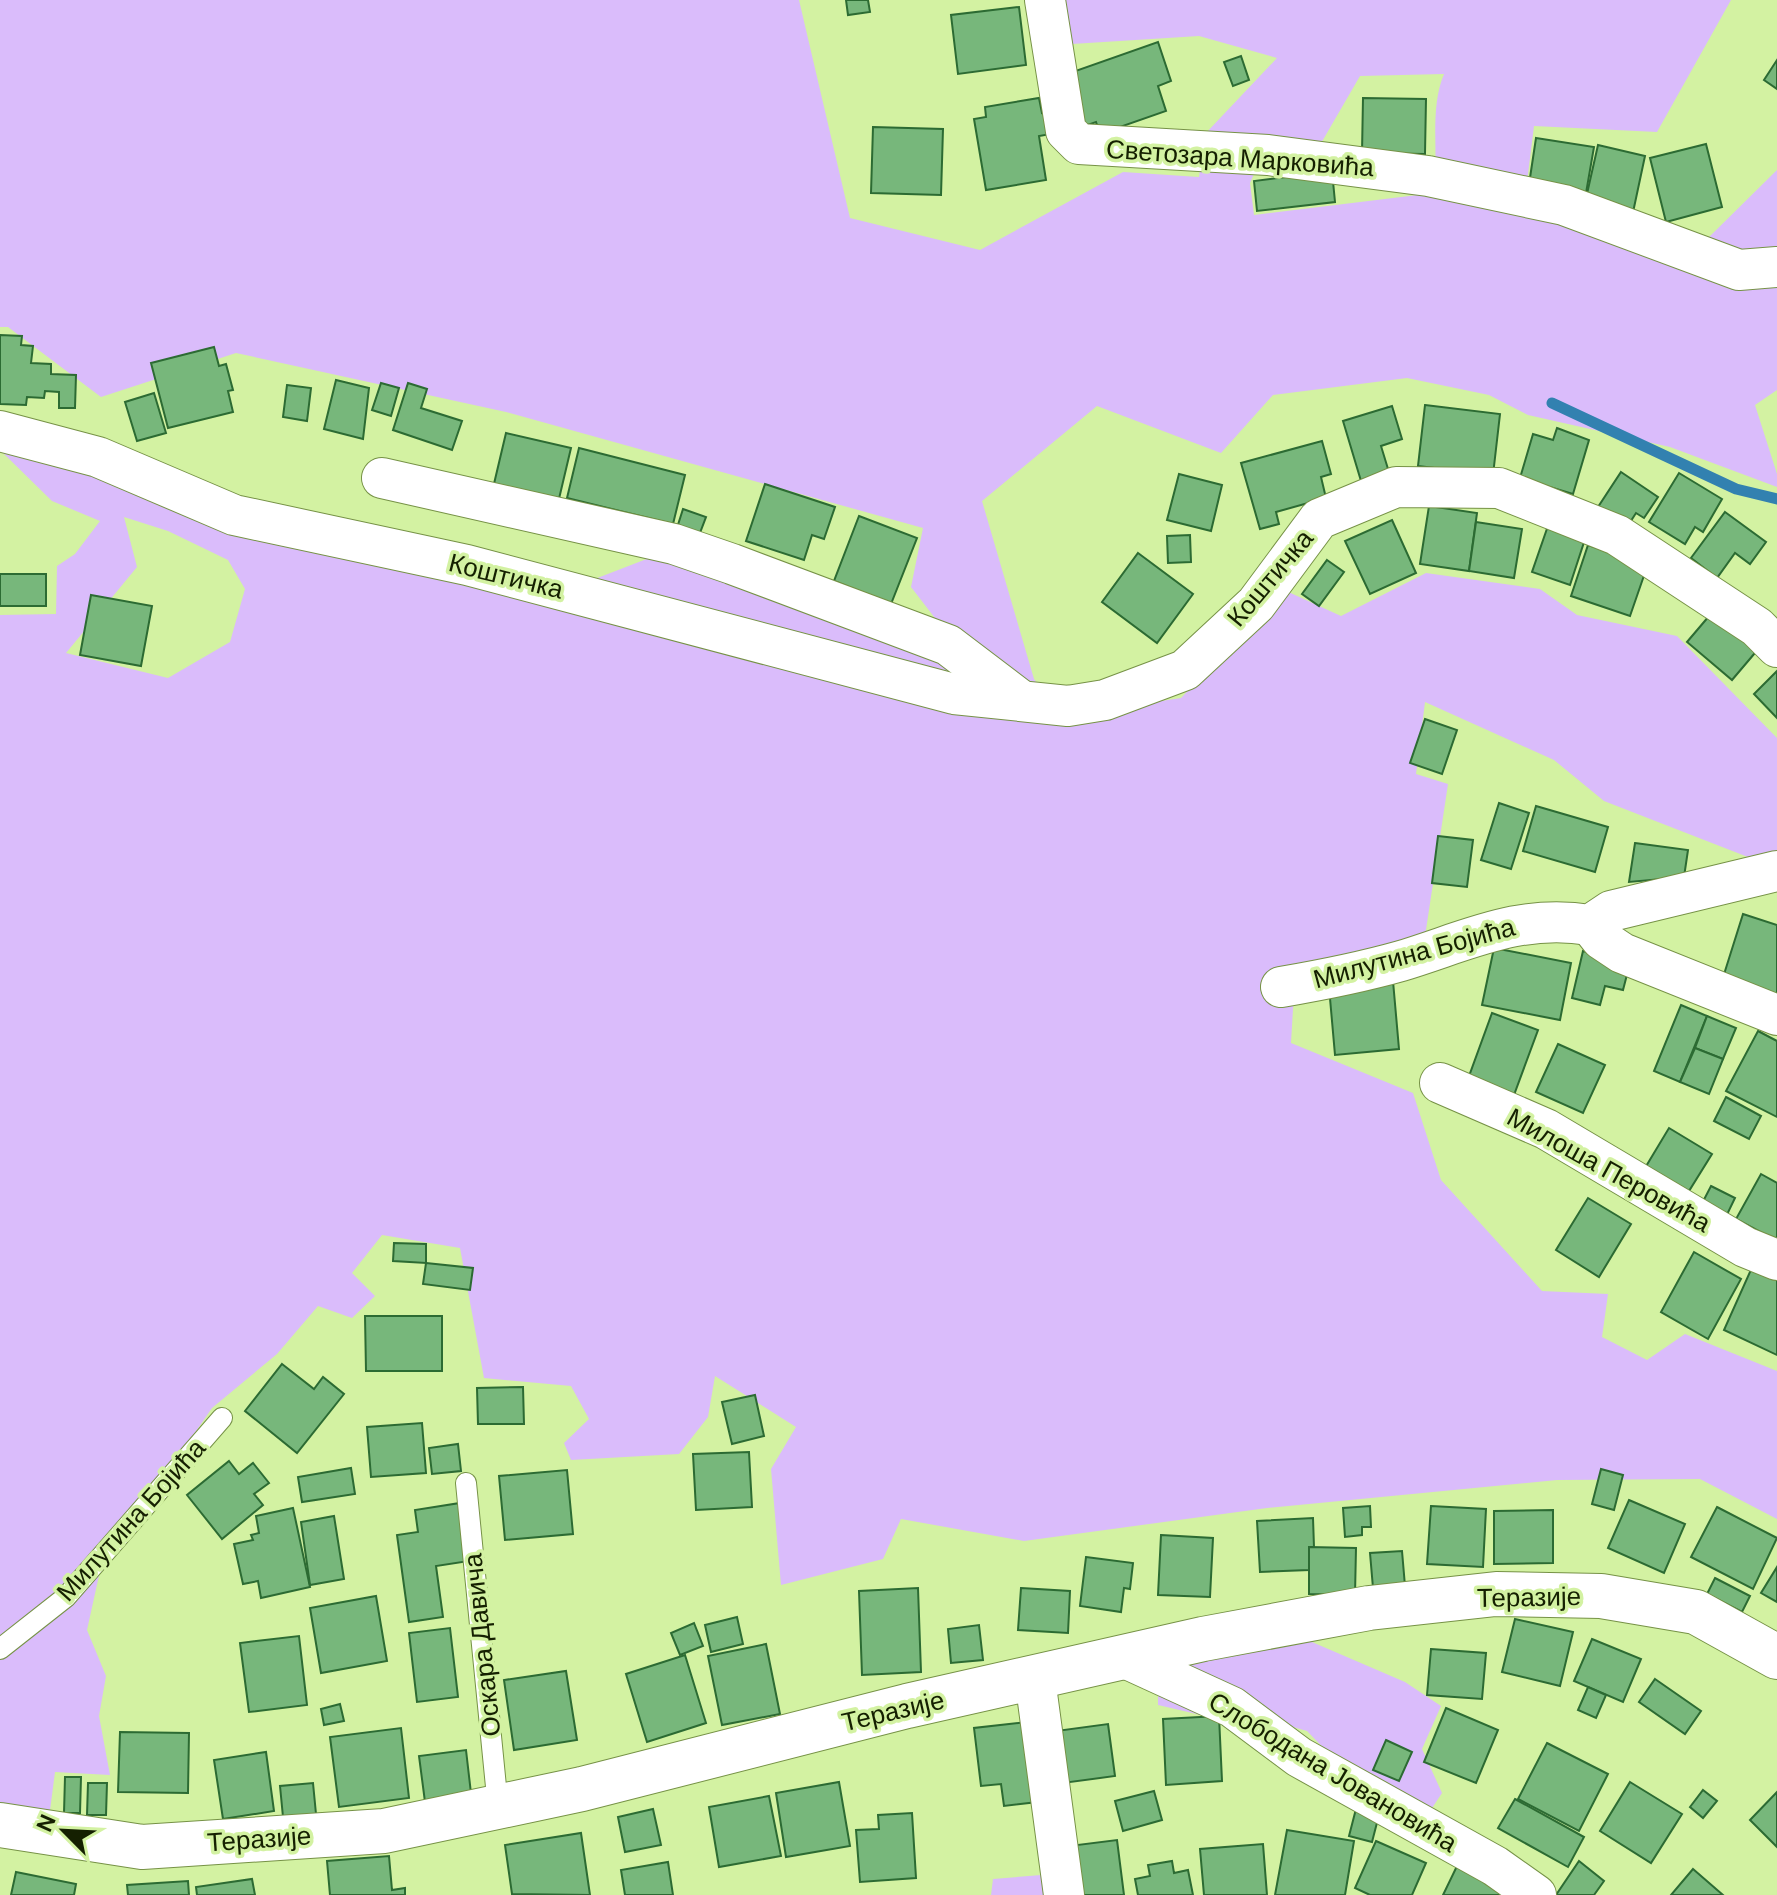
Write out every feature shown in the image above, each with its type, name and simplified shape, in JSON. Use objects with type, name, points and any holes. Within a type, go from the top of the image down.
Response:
[{"type":"street","name":"Светозара Марковића","points":[[1045,0],[1066,131],[1079,144],[1268,155],[1428,176],[1564,205],[1739,270],[1777,267]]},
{"type":"street","name":"Коштичка","points":[[0,431],[98,457],[234,515],[467,565],[954,694],[1068,706],[1105,700],[1185,670],[1256,604],[1319,519],[1396,487],[1499,488],[1617,535],[1757,627],[1777,647]]},
{"type":"street","name":"Коштичка","points":[[382,478],[674,544],[732,564],[948,645],[1019,699]]},
{"type":"street","points":[[1777,871],[1611,911],[1590,925],[1601,939],[1622,953],[1777,1015]]},
{"type":"street","name":"Милутина Бојића","points":[[1281,987],[1361,973],[1506,925],[1559,919],[1590,925]]},
{"type":"street","name":"Милоша Перовића","points":[[1440,1083],[1546,1129],[1745,1247],[1777,1260]]},
{"type":"street","name":"Теразије","points":[[0,1825],[142,1847],[384,1831],[498,1807],[907,1706],[1203,1639],[1369,1608],[1496,1594],[1601,1596],[1696,1612],[1777,1657]]},
{"type":"street","name":"Слободана Јовановића","points":[[1125,1658],[1232,1707],[1299,1757],[1495,1866],[1536,1895]]},
{"type":"street","points":[[1035,1679],[1064,1895]]},
{"type":"lane","name":"Милутина Бојића","points":[[0,1649],[66,1597],[222,1418]]},
{"type":"lane","name":"Оскара Давича","points":[[466,1483],[498,1807]]},
{"type":"shaded area","points":[[0,0],[799,0],[850,218],[980,250],[1123,172],[1199,177],[1205,134],[1277,58],[1199,36],[1072,44],[1057,0],[1731,0],[1657,132],[1534,126],[1527,182],[1703,243],[1777,170],[1777,390],[1755,405],[1777,474],[1777,487],[1670,447],[1528,415],[1489,395],[1407,378],[1273,395],[1221,453],[1097,406],[982,501],[1034,679],[1062,716],[1181,698],[1284,590],[1341,616],[1426,573],[1540,589],[1577,615],[1677,636],[1777,738],[1777,858],[1753,859],[1604,801],[1554,760],[1425,702],[1416,774],[1448,784],[1424,943],[1295,975],[1291,1043],[1413,1093],[1441,1180],[1542,1291],[1608,1294],[1602,1337],[1647,1360],[1685,1334],[1777,1371],[1777,1519],[1700,1479],[1557,1480],[1267,1508],[1024,1541],[901,1519],[883,1559],[781,1585],[771,1469],[796,1427],[715,1376],[708,1417],[679,1454],[571,1460],[564,1443],[589,1419],[571,1386],[484,1378],[460,1248],[382,1235],[352,1273],[375,1296],[352,1318],[318,1306],[277,1354],[212,1408],[100,1571],[87,1630],[106,1676],[99,1716],[110,1775],[55,1772],[49,1818],[0,1809],[0,615],[56,614],[57,566],[75,554],[100,521],[52,501],[2,452],[587,582],[657,555],[938,622],[911,587],[923,528],[506,412],[236,353],[101,397],[8,327],[0,327]],"holes":[[[1444,74],[1437,102],[1434,193],[1254,215],[1250,183],[1269,140],[1320,145],[1360,76]],[[124,517],[168,531],[228,560],[245,589],[230,642],[168,678],[66,653],[137,567]]]},
{"type":"shaded area","points":[[1298,1636],[1405,1682],[1441,1706],[1422,1749],[1442,1793],[1430,1811],[1343,1768],[1307,1731],[1265,1719],[1205,1716],[1158,1705],[1158,1658]]},
{"type":"shaded area","points":[[1054,1874],[1057,1895],[991,1895],[993,1879]]},
{"type":"building","points":[[846,0],[868,0],[870,12],[848,15]]},
{"type":"building","points":[[1019,7],[1026,65],[958,74],[951,15]]},
{"type":"building","points":[[1158,42],[1171,81],[1158,86],[1166,111],[1100,134],[1096,122],[1082,127],[1064,75]]},
{"type":"building","points":[[1241,56],[1249,80],[1233,86],[1224,62]]},
{"type":"building","points":[[1777,60],[1777,89],[1764,80]]},
{"type":"building","points":[[1039,98],[1042,113],[1047,112],[1051,134],[1039,136],[1046,180],[986,190],[974,119],[986,117],[985,107]]},
{"type":"building","points":[[1363,98],[1426,99],[1425,154],[1362,153]]},
{"type":"building","points":[[873,127],[943,129],[941,195],[871,193]]},
{"type":"building","points":[[1536,138],[1594,147],[1585,199],[1528,191]]},
{"type":"building","points":[[1706,144],[1722,207],[1666,222],[1650,158]]},
{"type":"building","points":[[1598,145],[1645,156],[1632,217],[1584,207]]},
{"type":"building","points":[[1332,171],[1335,202],[1257,211],[1254,181]]},
{"type":"building","points":[[0,335],[22,336],[21,345],[33,346],[31,363],[51,364],[51,374],[76,375],[75,408],[59,408],[59,392],[45,391],[44,398],[27,397],[26,405],[0,404]]},
{"type":"building","points":[[214,347],[219,366],[226,364],[233,390],[228,391],[233,412],[168,428],[151,363]]},
{"type":"building","points":[[336,380],[369,388],[363,439],[324,429]]},
{"type":"building","points":[[381,383],[399,388],[391,416],[372,410]]},
{"type":"building","points":[[408,383],[427,389],[421,408],[462,421],[452,450],[393,430]]},
{"type":"building","points":[[287,385],[311,388],[307,421],[283,417]]},
{"type":"building","points":[[154,393],[166,433],[137,441],[125,402]]},
{"type":"building","points":[[1425,405],[1500,414],[1493,475],[1418,466]]},
{"type":"building","points":[[1392,406],[1402,439],[1381,446],[1392,482],[1364,491],[1343,421]]},
{"type":"building","points":[[1557,428],[1589,440],[1573,494],[1520,478],[1533,434],[1553,440]]},
{"type":"building","points":[[506,433],[571,448],[558,503],[493,488]]},
{"type":"building","points":[[1322,441],[1331,474],[1321,477],[1326,498],[1276,512],[1279,524],[1260,529],[1241,463]]},
{"type":"building","points":[[579,448],[685,475],[673,524],[567,498]]},
{"type":"building","points":[[1621,472],[1658,497],[1644,518],[1636,513],[1627,527],[1598,507]]},
{"type":"building","points":[[1679,473],[1722,499],[1703,532],[1695,527],[1685,544],[1649,522]]},
{"type":"building","points":[[1179,474],[1222,485],[1211,531],[1167,520]]},
{"type":"building","points":[[765,484],[835,507],[824,539],[812,535],[804,560],[746,541]]},
{"type":"building","points":[[1429,506],[1477,513],[1469,571],[1420,564]]},
{"type":"building","points":[[683,509],[706,517],[698,538],[676,531]]},
{"type":"building","points":[[1725,512],[1766,542],[1750,564],[1735,553],[1717,578],[1691,558]]},
{"type":"building","points":[[859,516],[917,538],[891,604],[834,581]]},
{"type":"building","points":[[1392,520],[1416,573],[1370,594],[1345,541]]},
{"type":"building","points":[[1550,520],[1587,533],[1570,585],[1532,572]]},
{"type":"building","points":[[1476,522],[1522,529],[1514,578],[1469,571]]},
{"type":"building","points":[[1190,535],[1191,562],[1168,563],[1167,536]]},
{"type":"building","points":[[1588,545],[1648,564],[1630,616],[1571,596]]},
{"type":"building","points":[[1138,553],[1193,594],[1157,643],[1102,602]]},
{"type":"building","points":[[1327,560],[1344,572],[1319,606],[1302,594]]},
{"type":"building","points":[[0,574],[46,574],[46,606],[0,606]]},
{"type":"building","points":[[91,595],[152,606],[141,666],[80,655]]},
{"type":"building","points":[[1715,609],[1760,647],[1732,680],[1687,642]]},
{"type":"building","points":[[1777,671],[1777,718],[1754,694]]},
{"type":"building","points":[[1425,719],[1457,730],[1442,774],[1410,763]]},
{"type":"building","points":[[1499,803],[1529,813],[1511,869],[1481,860]]},
{"type":"building","points":[[1536,806],[1608,827],[1595,872],[1523,851]]},
{"type":"building","points":[[1438,836],[1473,840],[1467,887],[1432,883]]},
{"type":"building","points":[[1635,843],[1688,850],[1684,877],[1629,882]]},
{"type":"building","points":[[1743,914],[1777,925],[1777,1005],[1720,987]]},
{"type":"building","points":[[1494,948],[1571,963],[1560,1020],[1482,1005]]},
{"type":"building","points":[[1583,951],[1630,963],[1623,990],[1605,986],[1600,1005],[1572,998]]},
{"type":"building","points":[[1393,981],[1399,1049],[1335,1055],[1329,987]]},
{"type":"building","points":[[1681,1005],[1707,1016],[1680,1082],[1654,1071]]},
{"type":"building","points":[[1492,1013],[1538,1030],[1514,1095],[1468,1079]]},
{"type":"building","points":[[1707,1016],[1736,1028],[1723,1059],[1695,1048]]},
{"type":"building","points":[[1758,1031],[1777,1041],[1777,1117],[1726,1091]]},
{"type":"building","points":[[1558,1044],[1605,1065],[1583,1113],[1536,1092]]},
{"type":"building","points":[[1695,1048],[1723,1059],[1709,1094],[1680,1082]]},
{"type":"building","points":[[1726,1097],[1761,1116],[1749,1139],[1714,1121]]},
{"type":"building","points":[[1669,1128],[1712,1154],[1684,1199],[1642,1173]]},
{"type":"building","points":[[1761,1174],[1777,1183],[1777,1241],[1736,1219]]},
{"type":"building","points":[[1711,1186],[1735,1198],[1721,1227],[1696,1215]]},
{"type":"building","points":[[1588,1198],[1631,1224],[1599,1277],[1556,1250]]},
{"type":"building","points":[[394,1243],[426,1244],[426,1263],[393,1261]]},
{"type":"building","points":[[1694,1252],[1741,1279],[1708,1339],[1661,1312]]},
{"type":"building","points":[[426,1263],[473,1268],[470,1290],[423,1284]]},
{"type":"building","points":[[1754,1263],[1777,1273],[1777,1355],[1724,1330]]},
{"type":"building","points":[[365,1316],[442,1316],[442,1371],[366,1371]]},
{"type":"building","points":[[282,1364],[314,1389],[323,1377],[344,1394],[297,1453],[245,1411]]},
{"type":"building","points":[[523,1387],[524,1424],[478,1424],[477,1388]]},
{"type":"building","points":[[755,1395],[764,1436],[732,1444],[722,1402]]},
{"type":"building","points":[[422,1423],[426,1473],[371,1477],[367,1427]]},
{"type":"building","points":[[458,1444],[461,1471],[432,1474],[429,1448]]},
{"type":"building","points":[[749,1452],[752,1507],[696,1510],[693,1454]]},
{"type":"building","points":[[229,1461],[239,1474],[253,1463],[269,1483],[254,1494],[263,1505],[222,1539],[187,1495]]},
{"type":"building","points":[[351,1468],[355,1494],[302,1502],[298,1477]]},
{"type":"building","points":[[1601,1469],[1623,1475],[1614,1510],[1592,1504]]},
{"type":"building","points":[[567,1470],[573,1534],[505,1540],[499,1476]]},
{"type":"building","points":[[1629,1500],[1685,1524],[1664,1573],[1608,1548]]},
{"type":"building","points":[[460,1503],[469,1561],[436,1566],[443,1617],[409,1622],[397,1535],[418,1532],[415,1510]]},
{"type":"building","points":[[1370,1506],[1371,1527],[1362,1527],[1362,1535],[1345,1537],[1343,1508]]},
{"type":"building","points":[[1431,1506],[1486,1509],[1483,1567],[1427,1564]]},
{"type":"building","points":[[1717,1507],[1777,1538],[1753,1589],[1691,1557]]},
{"type":"building","points":[[293,1508],[310,1587],[261,1598],[258,1581],[243,1584],[234,1544],[253,1540],[251,1535],[259,1533],[256,1516]]},
{"type":"building","points":[[1553,1510],[1553,1563],[1494,1564],[1494,1511]]},
{"type":"building","points":[[334,1516],[344,1579],[310,1585],[301,1522]]},
{"type":"building","points":[[1313,1518],[1314,1547],[1309,1547],[1309,1570],[1260,1572],[1257,1521]]},
{"type":"building","points":[[1161,1535],[1213,1538],[1210,1597],[1158,1595]]},
{"type":"building","points":[[1309,1547],[1356,1548],[1355,1595],[1309,1594]]},
{"type":"building","points":[[1402,1551],[1405,1586],[1373,1588],[1370,1553]]},
{"type":"building","points":[[1086,1557],[1133,1563],[1130,1589],[1124,1588],[1121,1612],[1080,1606]]},
{"type":"building","points":[[1777,1567],[1777,1602],[1761,1593]]},
{"type":"building","points":[[1715,1578],[1750,1596],[1742,1612],[1707,1594]]},
{"type":"building","points":[[918,1588],[921,1672],[862,1675],[859,1591]]},
{"type":"building","points":[[1021,1588],[1070,1591],[1068,1633],[1018,1630]]},
{"type":"building","points":[[376,1596],[387,1661],[321,1673],[310,1608]]},
{"type":"building","points":[[737,1617],[743,1644],[711,1652],[705,1625]]},
{"type":"building","points":[[1515,1619],[1573,1632],[1560,1686],[1502,1672]]},
{"type":"building","points":[[694,1623],[703,1646],[680,1655],[671,1633]]},
{"type":"building","points":[[979,1625],[983,1660],[951,1663],[948,1629]]},
{"type":"building","points":[[450,1628],[458,1697],[417,1702],[409,1633]]},
{"type":"building","points":[[299,1636],[307,1705],[249,1712],[240,1643]]},
{"type":"building","points":[[1592,1639],[1641,1659],[1623,1702],[1574,1681]]},
{"type":"building","points":[[766,1644],[780,1714],[722,1725],[708,1656]]},
{"type":"building","points":[[1431,1649],[1486,1653],[1482,1699],[1427,1695]]},
{"type":"building","points":[[685,1655],[706,1723],[647,1742],[626,1674]]},
{"type":"building","points":[[566,1671],[577,1740],[514,1750],[504,1680]]},
{"type":"building","points":[[1655,1679],[1701,1711],[1685,1734],[1639,1702]]},
{"type":"building","points":[[1588,1687],[1606,1695],[1596,1718],[1578,1710]]},
{"type":"building","points":[[340,1704],[344,1721],[324,1725],[321,1709]]},
{"type":"building","points":[[1446,1708],[1498,1730],[1476,1783],[1424,1762]]},
{"type":"building","points":[[1219,1716],[1222,1781],[1166,1785],[1163,1719]]},
{"type":"building","points":[[1037,1721],[1046,1801],[1004,1806],[1001,1784],[981,1786],[974,1728]]},
{"type":"building","points":[[1108,1724],[1115,1776],[1063,1783],[1056,1731]]},
{"type":"building","points":[[401,1728],[409,1798],[339,1807],[330,1737]]},
{"type":"building","points":[[120,1732],[189,1733],[188,1793],[118,1792]]},
{"type":"building","points":[[1386,1740],[1412,1752],[1399,1781],[1373,1770]]},
{"type":"building","points":[[1547,1743],[1608,1774],[1579,1831],[1518,1799]]},
{"type":"building","points":[[466,1750],[472,1802],[425,1802],[419,1756]]},
{"type":"building","points":[[266,1752],[274,1811],[223,1819],[214,1760]]},
{"type":"building","points":[[65,1777],[81,1777],[80,1813],[64,1813]]},
{"type":"building","points":[[839,1782],[850,1846],[786,1857],[776,1793]]},
{"type":"building","points":[[1630,1782],[1682,1814],[1651,1863],[1600,1831]]},
{"type":"building","points":[[88,1783],[107,1783],[106,1815],[87,1815]]},
{"type":"building","points":[[313,1783],[316,1814],[283,1817],[280,1786]]},
{"type":"building","points":[[1703,1790],[1717,1801],[1703,1818],[1690,1807]]},
{"type":"building","points":[[1154,1791],[1162,1820],[1123,1831],[1115,1801]]},
{"type":"building","points":[[1777,1792],[1777,1847],[1750,1820]]},
{"type":"building","points":[[769,1796],[781,1856],[719,1867],[709,1807]]},
{"type":"building","points":[[1515,1799],[1584,1837],[1568,1867],[1498,1828]]},
{"type":"building","points":[[1357,1805],[1380,1811],[1372,1842],[1349,1836]]},
{"type":"building","points":[[653,1809],[661,1845],[625,1852],[618,1817]]},
{"type":"building","points":[[912,1813],[916,1878],[860,1882],[856,1830],[879,1829],[878,1815]]},
{"type":"building","points":[[1287,1830],[1354,1841],[1345,1895],[1275,1895]]},
{"type":"building","points":[[581,1833],[590,1895],[512,1894],[505,1845]]},
{"type":"building","points":[[1117,1840],[1124,1895],[1075,1895],[1069,1846]]},
{"type":"building","points":[[1376,1841],[1426,1863],[1412,1895],[1370,1895],[1355,1888]]},
{"type":"building","points":[[1263,1844],[1267,1895],[1204,1895],[1200,1849]]},
{"type":"building","points":[[389,1856],[392,1890],[405,1888],[405,1895],[330,1895],[327,1861]]},
{"type":"building","points":[[1172,1861],[1174,1873],[1188,1870],[1193,1895],[1138,1895],[1135,1879],[1150,1876],[1148,1865]]},
{"type":"building","points":[[1579,1861],[1604,1881],[1594,1895],[1556,1895]]},
{"type":"building","points":[[668,1862],[673,1895],[625,1895],[621,1870]]},
{"type":"building","points":[[1458,1864],[1506,1895],[1443,1895]]},
{"type":"building","points":[[1693,1869],[1723,1895],[1671,1895]]},
{"type":"building","points":[[16,1872],[76,1884],[74,1895],[11,1895]]},
{"type":"building","points":[[252,1879],[255,1895],[197,1895],[196,1887]]},
{"type":"building","points":[[188,1881],[189,1895],[128,1895],[127,1885]]},
{"type":"waterway","points":[[1552,403],[1736,489],[1777,499]]}]
